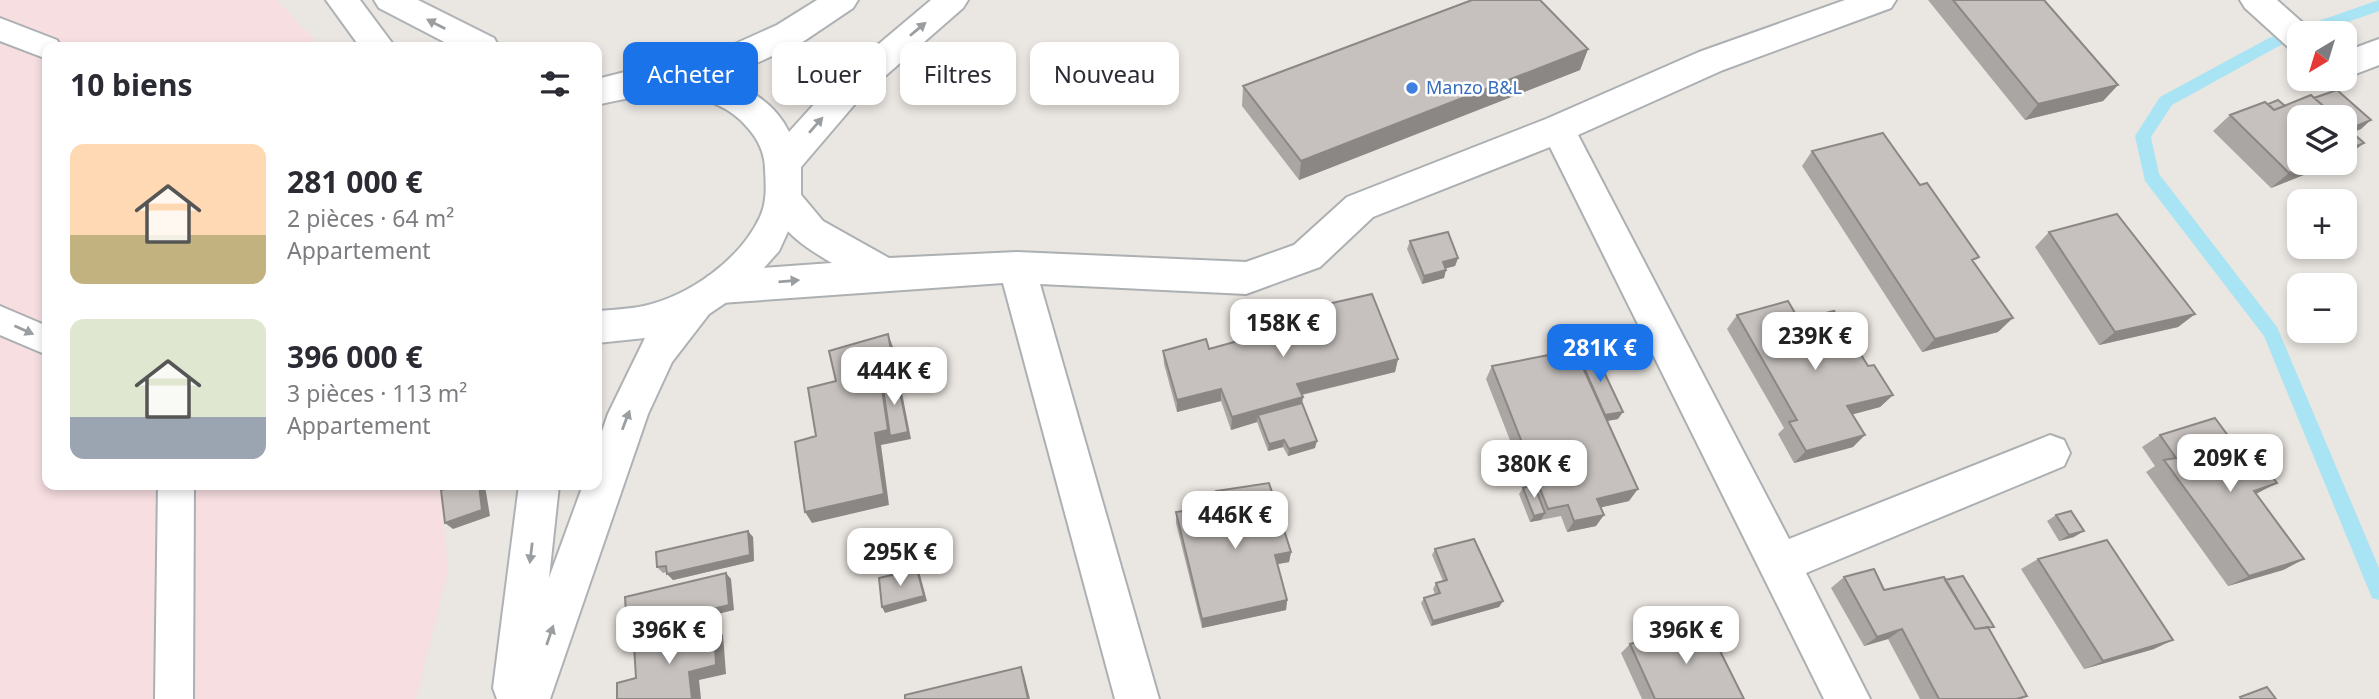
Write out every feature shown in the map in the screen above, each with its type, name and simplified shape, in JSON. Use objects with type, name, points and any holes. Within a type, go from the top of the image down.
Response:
[{"type":"street","points":[[342,0],[374,42]]},
{"type":"street","points":[[390,0],[472,42]]},
{"type":"street","points":[[758,48],[789,34],[842,0]]},
{"type":"street","points":[[784,162],[848,89],[952,0]]},
{"type":"street","points":[[602,327],[656,319],[708,295],[884,274],[1017,267],[1246,278],[1307,256],[1360,207],[1558,129],[1711,61],[1880,0]]},
{"type":"street","points":[[2256,0],[2287,27]]},
{"type":"street","points":[[2357,60],[2379,52]]},
{"type":"street","points":[[603,86],[623,84]]},
{"type":"street","points":[[602,488],[628,414],[658,351],[708,295],[751,260],[772,231],[784,200],[784,162],[773,132],[746,105]]},
{"type":"street","points":[[1558,129],[1848,699]]},
{"type":"street","points":[[784,200],[810,232],[884,274]]},
{"type":"street","points":[[1017,267],[1137,699]]},
{"type":"street","points":[[1780,563],[2050,453]]},
{"type":"street","points":[[514,699],[538,490]]},
{"type":"street","points":[[528,699],[601,490]]},
{"type":"lane","points":[[0,29],[42,46]]},
{"type":"lane","points":[[0,320],[42,339]]},
{"type":"lane","points":[[174,699],[176,490]]},
{"type":"shaded area","points":[[0,0],[277,0],[316,42],[42,42],[42,490],[440,490],[448,571],[416,699],[0,699]]},
{"type":"building","name":"Manzo B&L","points":[[1472,0],[1540,0],[1588,49],[1301,161],[1243,86]]},
{"type":"building","points":[[1953,0],[2044,0],[2118,85],[2038,104]]},
{"type":"building","points":[[2338,91],[2354,105],[2322,105],[2314,98]]},
{"type":"building","points":[[2311,95],[2322,105],[2287,105],[2287,171],[2230,115],[2265,102],[2274,110]]},
{"type":"building","points":[[2278,100],[2285,106],[2274,110],[2268,104]]},
{"type":"building","points":[[2357,108],[2371,120],[2357,126]]},
{"type":"building","points":[[1883,133],[1920,185],[1927,183],[1979,257],[1972,260],[2013,318],[1935,339],[1812,151]]},
{"type":"building","points":[[2357,137],[2364,143],[2357,146]]},
{"type":"building","points":[[2117,214],[2195,314],[2115,332],[2049,232]]},
{"type":"building","points":[[1448,232],[1458,258],[1443,262],[1446,270],[1424,276],[1410,241]]},
{"type":"building","points":[[1372,294],[1398,359],[1297,384],[1303,397],[1232,417],[1221,389],[1177,400],[1163,351],[1206,339],[1209,349],[1278,330],[1281,339],[1327,329],[1319,306]]},
{"type":"building","points":[[1788,301],[1799,320],[1834,311],[1868,366],[1874,365],[1893,395],[1847,406],[1865,435],[1806,451],[1789,422],[1797,420],[1737,315]]},
{"type":"building","points":[[888,334],[895,371],[880,375],[888,430],[875,433],[884,494],[805,512],[795,442],[816,436],[808,388],[836,381],[829,351]]},
{"type":"building","points":[[1575,350],[1638,489],[1597,499],[1604,515],[1574,521],[1568,505],[1548,509],[1492,366]]},
{"type":"building","points":[[1594,351],[1623,412],[1605,415],[1578,354]]},
{"type":"building","points":[[897,377],[908,432],[890,436],[882,381]]},
{"type":"building","points":[[1302,403],[1317,441],[1289,449],[1284,440],[1269,444],[1258,415]]},
{"type":"building","points":[[2215,418],[2232,441],[2242,437],[2277,483],[2254,491],[2304,559],[2249,576],[2164,460],[2176,458],[2160,435]]},
{"type":"building","points":[[1269,483],[1291,552],[1275,555],[1287,600],[1202,619],[1176,512],[1220,506],[1216,491]]},
{"type":"building","points":[[1534,485],[1545,513],[1534,516],[1523,488]]},
{"type":"building","points":[[441,490],[480,490],[482,510],[445,523]]},
{"type":"building","points":[[2071,511],[2084,531],[2069,535],[2056,515]]},
{"type":"building","points":[[748,531],[750,555],[667,574],[666,566],[657,567],[656,552]]},
{"type":"building","points":[[1474,539],[1503,601],[1433,621],[1424,598],[1440,593],[1436,583],[1447,580],[1435,549]]},
{"type":"building","points":[[2107,540],[2173,640],[2103,661],[2038,559]]},
{"type":"building","points":[[917,569],[924,596],[882,607],[879,578]]},
{"type":"building","points":[[1874,569],[1884,590],[1944,577],[1975,629],[1988,627],[2027,696],[2016,699],[1939,699],[1902,629],[1877,637],[1844,577]]},
{"type":"building","points":[[726,573],[729,605],[627,630],[625,597]]},
{"type":"building","points":[[1963,576],[1994,627],[1975,629],[1945,580]]},
{"type":"building","points":[[1706,623],[1744,699],[1655,699],[1630,644]]},
{"type":"building","points":[[714,626],[716,665],[689,672],[692,699],[617,699],[617,683],[636,678],[634,645]]},
{"type":"building","points":[[1021,667],[1028,699],[905,699],[905,695]]},
{"type":"building","points":[[2267,687],[2276,699],[2240,697]]},
{"type":"waterway","points":[[2379,5],[2274,42],[2166,101],[2143,136],[2151,176],[2271,332],[2379,591]]},
{"type":"place","name":"Manzo B&L","points":[[1412,88]]}]
